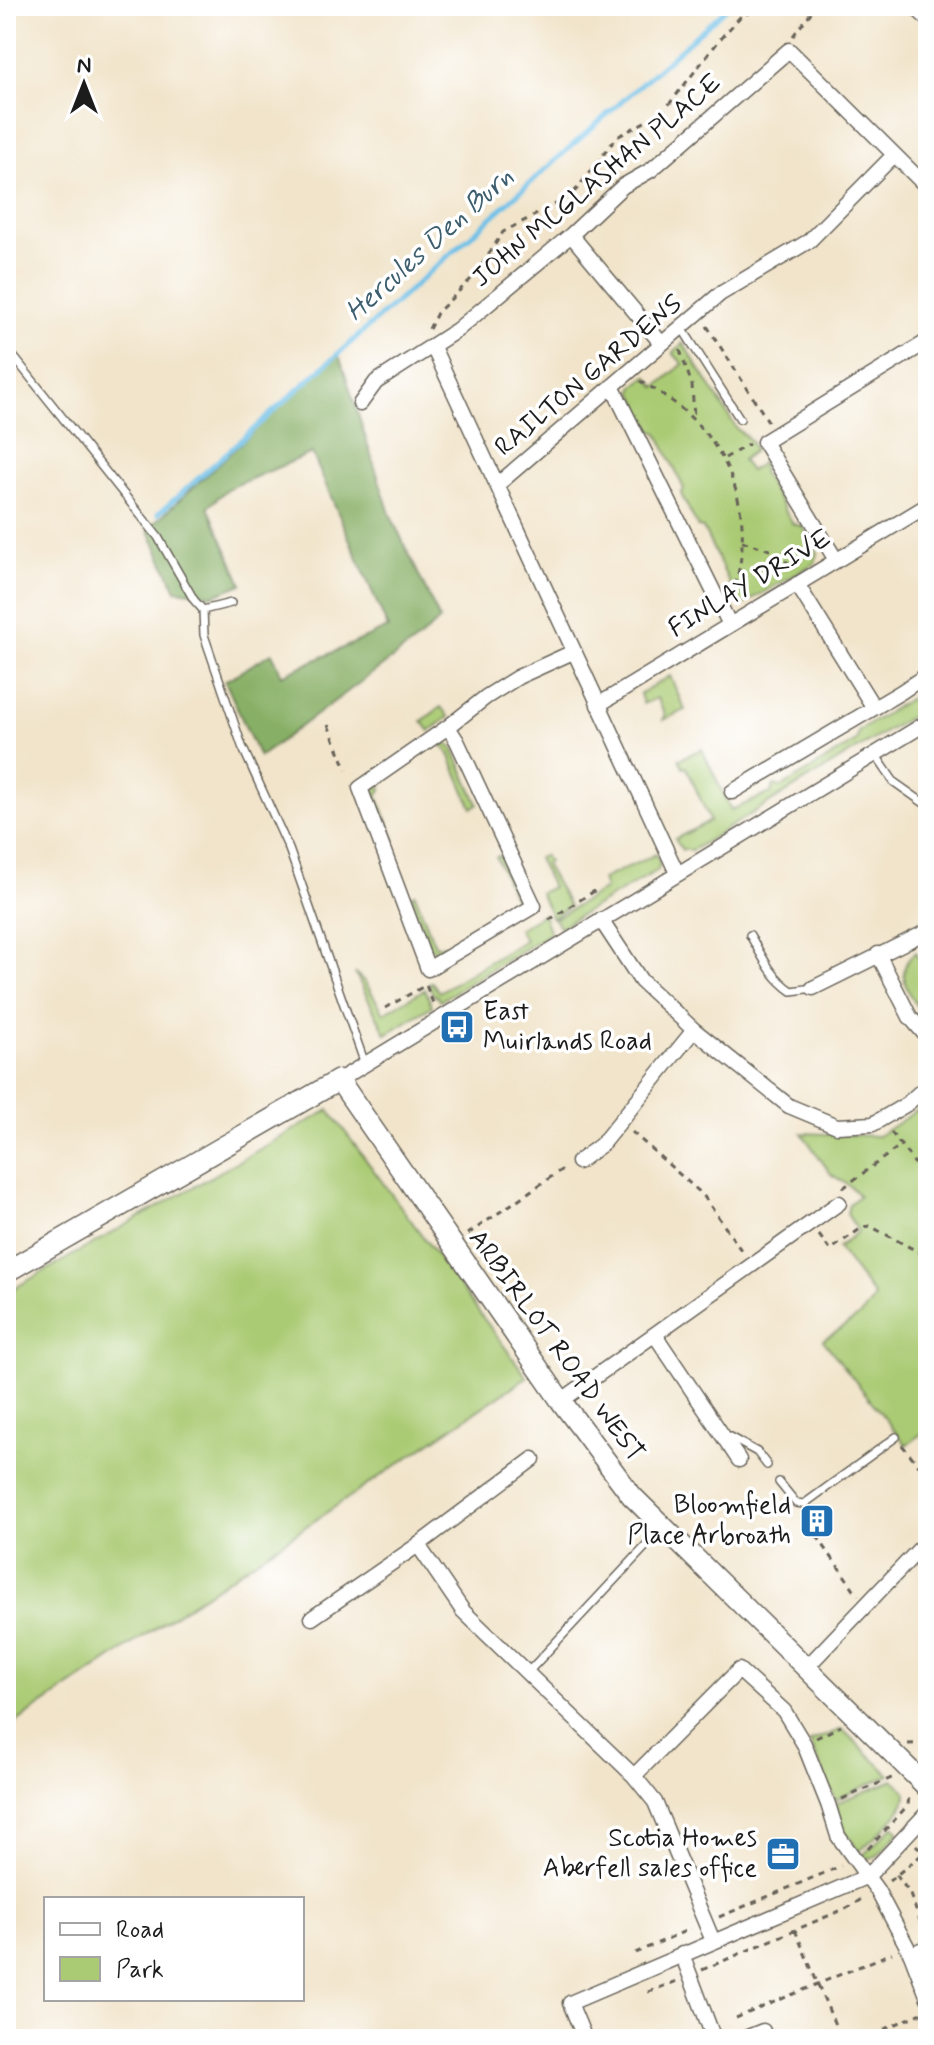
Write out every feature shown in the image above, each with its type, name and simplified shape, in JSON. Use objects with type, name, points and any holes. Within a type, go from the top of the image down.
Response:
[{"type":"main road","points":[[918,6],[928,15]]},
{"type":"main road","points":[[6,1272],[339,1080]]},
{"type":"main road","name":"ARBIRLOT ROAD WEST","points":[[339,1080],[561,1401],[632,1496],[918,1779]]},
{"type":"street","name":"JOHN MCGLASHAN PLACE","points":[[360,404],[376,382],[433,347],[571,235],[623,186],[651,170],[789,50]]},
{"type":"street","points":[[789,50],[928,188]]},
{"type":"street","name":"RAILTON GARDENS","points":[[677,873],[497,485],[720,294],[809,241],[893,156]]},
{"type":"street","points":[[571,235],[671,336]]},
{"type":"street","points":[[836,560],[764,442],[928,341]]},
{"type":"street","points":[[433,347],[497,485]]},
{"type":"street","points":[[612,386],[730,625]]},
{"type":"street","name":"FINLAY DRIVE","points":[[598,705],[928,505]]},
{"type":"street","points":[[800,582],[874,708]]},
{"type":"street","points":[[448,727],[534,906],[428,969],[360,788],[486,697],[518,677],[573,652]]},
{"type":"street","points":[[732,792],[928,674]]},
{"type":"street","points":[[339,1080],[928,722]]},
{"type":"street","points":[[601,920],[641,981],[694,1030],[789,1106],[837,1126],[873,1124],[907,1104],[928,1085]]},
{"type":"street","points":[[813,988],[928,931]]},
{"type":"street","points":[[878,954],[910,1017],[928,1038]]},
{"type":"street","points":[[578,1162],[601,1145],[694,1030]]},
{"type":"street","points":[[561,1401],[839,1203]]},
{"type":"street","points":[[655,1335],[739,1460]]},
{"type":"street","points":[[312,1618],[418,1545],[533,1459]]},
{"type":"street","points":[[805,1669],[928,1540]]},
{"type":"street","points":[[418,1545],[463,1611],[529,1671],[634,1776],[655,1802],[713,1941]]},
{"type":"street","points":[[634,1776],[739,1670],[784,1711],[804,1744],[838,1836],[877,1890],[924,1999]]},
{"type":"street","points":[[585,2039],[570,2003],[868,1876],[928,1812]]},
{"type":"street","points":[[905,1952],[928,1947]]},
{"type":"street","points":[[682,1954],[714,2039]]},
{"type":"street","points":[[743,2039],[763,2031]]},
{"type":"lane","points":[[671,336],[740,419]]},
{"type":"lane","points":[[6,347],[158,537],[194,600],[203,610],[204,635],[242,746],[289,849],[365,1064]]},
{"type":"lane","points":[[203,610],[231,603]]},
{"type":"lane","points":[[875,754],[894,782],[928,806]]},
{"type":"lane","points":[[750,935],[770,972],[780,983],[792,991],[813,988]]},
{"type":"lane","points":[[720,1432],[757,1452],[767,1465]]},
{"type":"lane","points":[[779,1482],[792,1500],[804,1504],[896,1437]]},
{"type":"lane","points":[[529,1671],[663,1528]]},
{"type":"path","points":[[433,347],[428,333],[437,313],[476,274],[503,232],[576,190],[617,137],[663,112],[740,17],[764,6]]},
{"type":"path","points":[[789,50],[789,41],[816,6]]},
{"type":"path","points":[[700,314],[776,434]]},
{"type":"path","points":[[671,336],[684,357],[692,385],[694,418]]},
{"type":"path","points":[[630,371],[694,418],[726,464],[741,510],[743,556],[731,598],[721,605]]},
{"type":"path","points":[[742,541],[764,547],[780,556],[795,568],[800,582]]},
{"type":"path","points":[[328,725],[347,770]]},
{"type":"path","points":[[549,920],[599,888]]},
{"type":"path","points":[[385,1008],[426,985],[439,1018]]},
{"type":"path","points":[[883,1118],[928,1181]]},
{"type":"path","points":[[620,1121],[703,1195],[752,1266]]},
{"type":"path","points":[[839,1203],[837,1192],[901,1145]]},
{"type":"path","points":[[452,1246],[557,1171],[578,1162]]},
{"type":"path","points":[[811,1224],[830,1250],[866,1226],[874,1227],[928,1257]]},
{"type":"path","points":[[896,1437],[928,1476]]},
{"type":"path","points":[[800,1504],[804,1520],[857,1593]]},
{"type":"path","points":[[804,1744],[837,1729],[854,1717]]},
{"type":"path","points":[[635,1953],[854,1859],[866,1851],[908,1805],[909,1794],[918,1779],[893,1778],[828,1804]]},
{"type":"path","points":[[648,1992],[849,1907],[877,1890],[924,1853]]},
{"type":"path","points":[[896,1875],[909,1892],[928,1936]]},
{"type":"path","points":[[795,1930],[841,2039]]},
{"type":"path","points":[[736,2018],[905,1952]]},
{"type":"path","points":[[862,2039],[924,2013],[924,1999]]},
{"type":"green space","points":[[683,343],[737,429],[750,440],[755,450],[742,460],[750,471],[763,462],[762,472],[793,524],[802,526],[818,553],[815,563],[742,605],[731,597],[730,584],[703,528],[698,527],[681,494],[684,489],[658,433],[651,430],[633,392],[634,386],[647,376],[656,387],[683,364],[673,353]]},
{"type":"green space","points":[[336,355],[340,358],[390,514],[440,620],[259,757],[225,681],[272,653],[282,675],[388,628],[312,453],[227,489],[208,507],[242,584],[214,595],[176,590],[148,529]]},
{"type":"green space","points":[[670,676],[685,710],[663,720],[665,715],[657,698],[643,704],[640,694]]},
{"type":"green space","points":[[928,693],[928,706],[692,850],[682,850],[675,839],[710,821],[686,766],[683,767],[679,759],[702,749],[731,810],[771,793],[774,785],[782,787],[856,741],[859,731],[907,700]]},
{"type":"green space","points":[[441,707],[449,717],[430,731],[422,721]]},
{"type":"green space","points":[[445,742],[453,748],[478,804],[472,808],[443,746]]},
{"type":"green space","points":[[379,784],[382,788],[377,795],[395,840],[390,842],[374,798],[373,790]]},
{"type":"green space","points":[[656,854],[660,864],[658,870],[560,927],[554,919],[605,889],[602,879]]},
{"type":"green space","points":[[501,855],[518,892],[518,906],[496,857]]},
{"type":"green space","points":[[544,855],[548,862],[545,864],[569,906],[552,918],[540,893],[552,887],[538,858]]},
{"type":"green space","points":[[415,894],[434,943],[447,949],[438,953],[429,946],[411,896]]},
{"type":"green space","points":[[543,914],[550,933],[440,1001],[434,996],[428,984],[432,982],[439,992],[525,940],[518,929]]},
{"type":"green space","points":[[916,952],[928,976],[928,1021],[910,996],[904,977],[908,960]]},
{"type":"green space","points":[[355,973],[365,982],[384,1013],[425,989],[432,1006],[386,1034]]},
{"type":"green space","points":[[928,1103],[928,1429],[906,1445],[823,1340],[859,1316],[874,1296],[838,1248],[858,1231],[847,1214],[849,1204],[859,1196],[831,1174],[802,1133],[878,1136]]},
{"type":"green space","points":[[329,1110],[527,1377],[6,1729],[6,1293]]},
{"type":"green space","points":[[842,1729],[890,1775],[835,1800],[810,1742]]},
{"type":"green space","points":[[894,1780],[906,1791],[902,1807],[859,1852],[844,1830],[836,1803]]},
{"type":"green space","points":[[894,1825],[899,1833],[877,1856],[870,1859],[862,1856]]},
{"type":"waterway","name":"Hercules Den Burn","points":[[158,514],[729,6]]},
{"type":"place","name":"East Muirlands Road","points":[[457,1027]]},
{"type":"place","name":"Bloomfield Place Arbroath","points":[[817,1521]]},
{"type":"place","name":"Scotia Homes Aberfell sales office","points":[[783,1854]]}]
